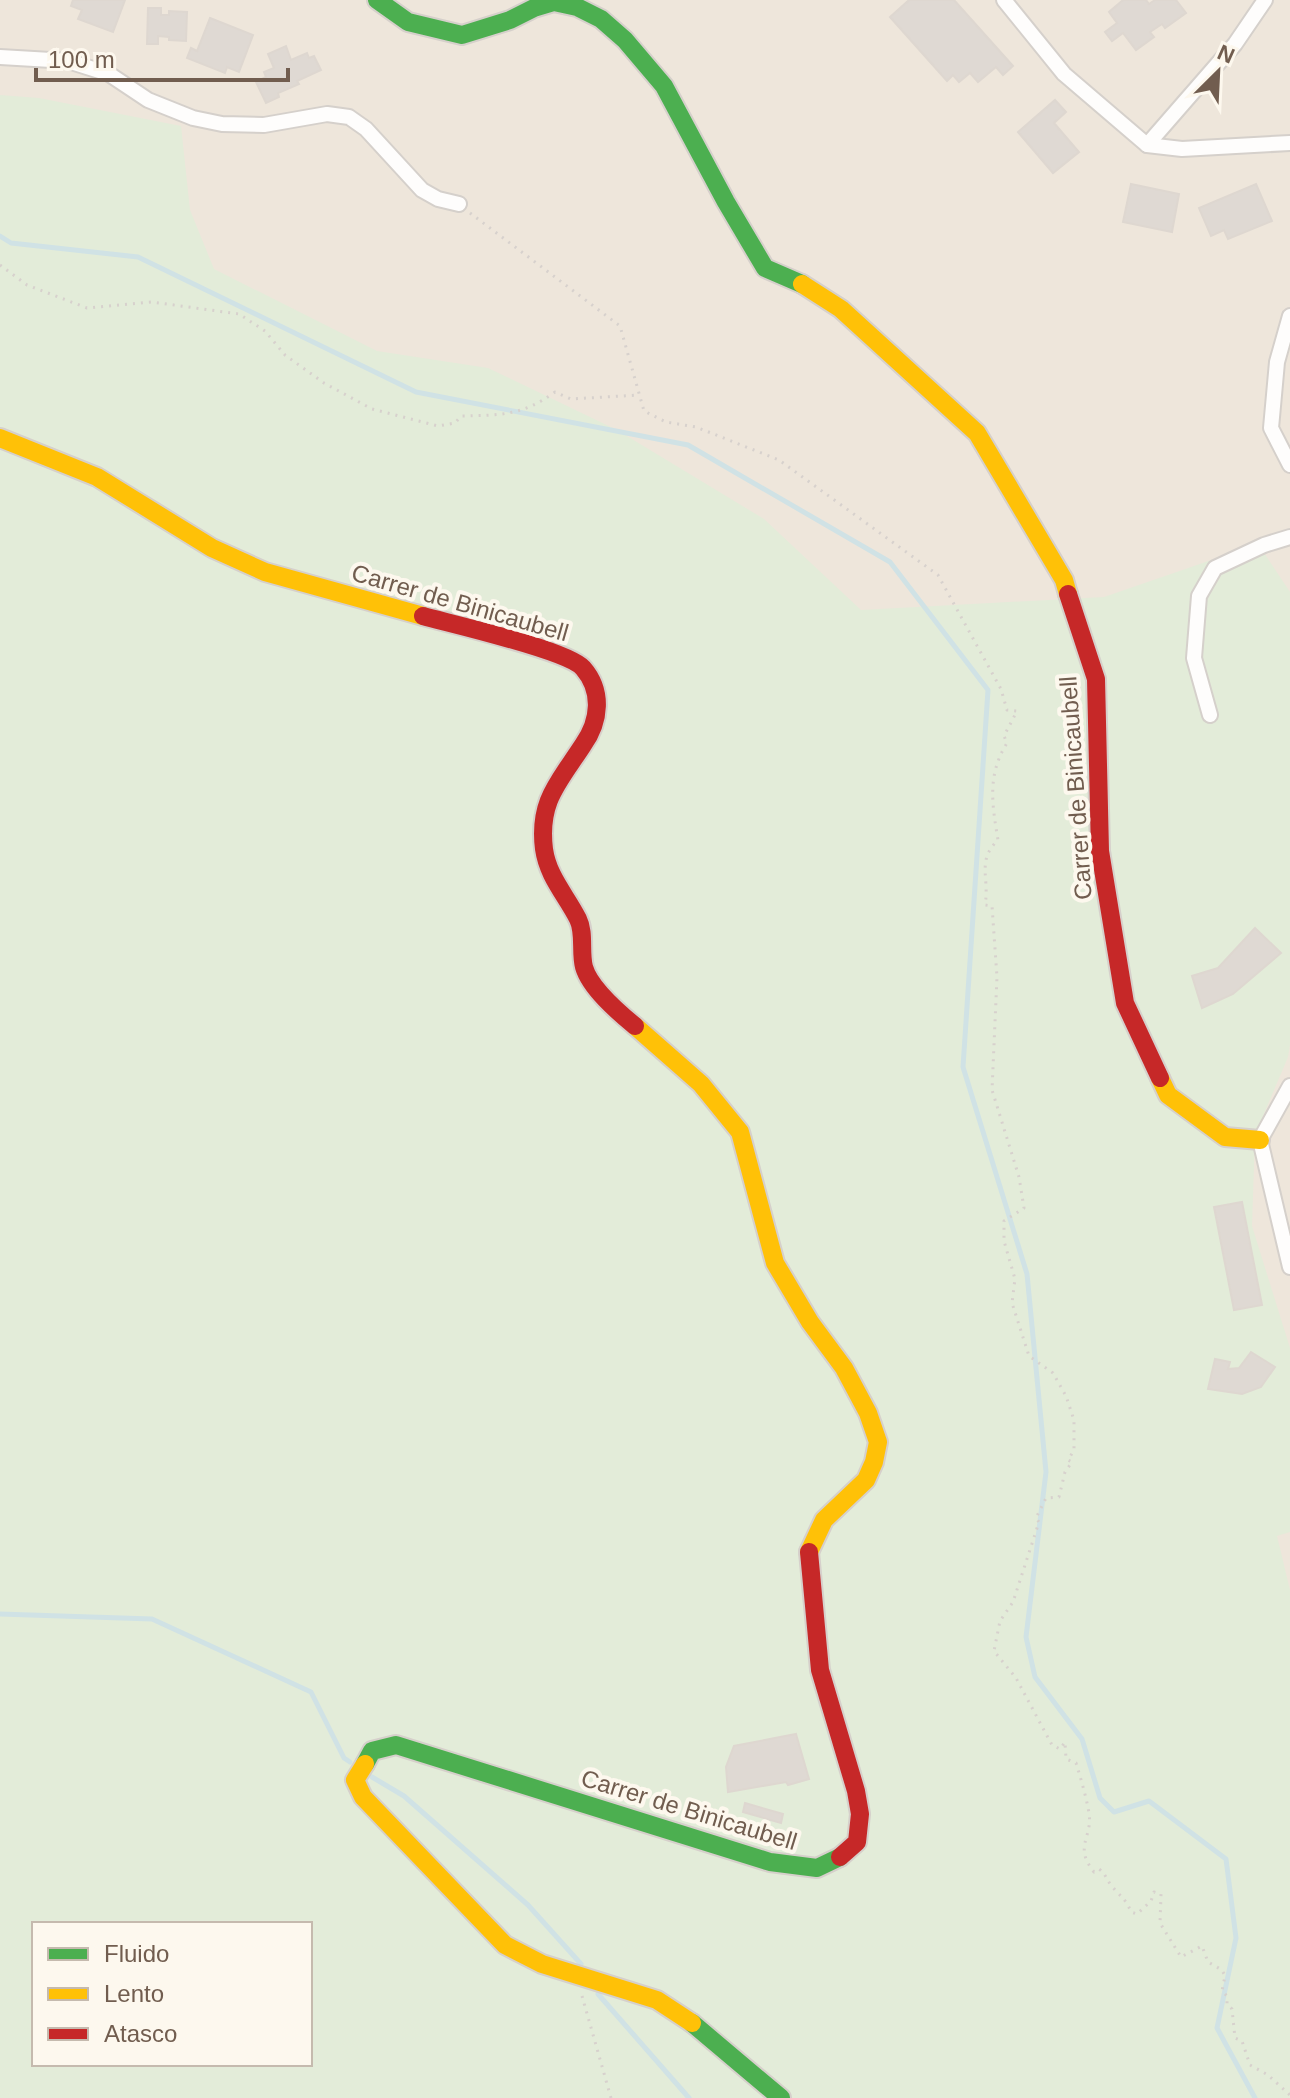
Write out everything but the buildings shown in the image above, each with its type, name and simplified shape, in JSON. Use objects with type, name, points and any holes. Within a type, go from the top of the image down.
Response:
[{"type":"street","name":"Carrer de Binicaubell","points":[[377,0],[408,22],[462,35],[554,2],[577,7],[601,19],[625,40],[664,86],[765,268],[803,285],[841,309],[977,433],[1064,580],[1096,679],[1100,851],[1125,1003],[1168,1095],[1225,1137],[1260,1140]]},
{"type":"street","points":[[1004,0],[1064,74],[1147,145],[1182,149],[1290,143]]},
{"type":"street","points":[[1147,145],[1235,44],[1265,0]]},
{"type":"street","points":[[0,57],[68,61],[82,65],[109,74],[148,100],[193,118],[222,124],[264,125],[327,114],[349,117],[366,129],[422,190],[438,199],[459,204]]},
{"type":"street","points":[[1289,324],[1277,362],[1271,428],[1290,465]]},
{"type":"street","name":"Carrer de Binicaubell","points":[[0,438],[97,477],[212,548],[265,572],[561,654],[582,666],[598,692],[598,711],[586,742],[546,802],[544,849],[554,882],[580,922],[584,969],[608,1003],[701,1084],[740,1132],[775,1263],[810,1322],[844,1368],[868,1413],[878,1442],[866,1480],[824,1520],[809,1548],[820,1670],[856,1791],[860,1814],[857,1842],[836,1862],[811,1870],[770,1862],[396,1745],[372,1751],[355,1780],[363,1797],[505,1945],[542,1964],[657,2000],[701,2029],[781,2098]]},
{"type":"street","points":[[1210,715],[1194,658],[1199,596],[1215,568],[1264,545],[1290,537]]},
{"type":"street","points":[[1290,1086],[1260,1140],[1290,1267]]},
{"type":"path","points":[[459,204],[620,326],[644,411],[666,422],[696,427],[779,460],[938,575],[1001,689],[1007,710],[1017,711],[1004,736],[1007,743],[995,762],[992,804],[998,840],[988,849],[984,864],[988,889],[985,905],[992,906],[997,977],[992,1090],[1019,1177],[1024,1208],[1004,1221],[1004,1241],[1015,1279],[1012,1303],[1029,1356],[1053,1373],[1066,1396],[1074,1420],[1074,1450],[1068,1460],[1072,1462],[1065,1472],[1059,1497],[1046,1498],[1036,1518],[1039,1522],[1013,1602],[1000,1621],[994,1651],[1016,1678],[1052,1745],[1060,1749],[1065,1742],[1066,1759],[1076,1763],[1090,1817],[1083,1849],[1087,1863],[1094,1872],[1099,1869],[1104,1872],[1111,1886],[1126,1898],[1131,1912],[1137,1914],[1151,1901],[1154,1892],[1161,1894],[1160,1923],[1181,1957],[1202,1946],[1208,1962],[1222,1970],[1225,1976],[1222,1991],[1232,2009],[1235,2038],[1242,2041],[1250,2065],[1268,2075],[1290,2095]]},
{"type":"path","points":[[0,265],[27,285],[87,308],[152,302],[239,314],[265,331],[285,355],[324,383],[372,409],[438,426],[455,423],[461,416],[509,415],[539,404],[555,392],[571,399],[639,395]]},
{"type":"path","points":[[582,1976],[581,1992],[611,2098]]},
{"type":"shaded area","points":[[0,0],[1290,0],[1290,2098],[0,585]]},
{"type":"green space","points":[[0,95],[39,98],[181,126],[190,210],[214,269],[377,351],[488,368],[617,430],[764,519],[861,610],[1104,597],[1258,544],[1290,592],[1290,1045],[1288,1057],[1255,1135],[1252,1226],[1290,1348],[1290,1532],[1277,1536],[1290,1590],[1290,2098],[0,2098]]},
{"type":"waterway","points":[[0,236],[11,243],[138,257],[416,392],[688,445],[890,562],[988,690],[963,1067],[1027,1274],[1046,1472],[1026,1637],[1035,1677],[1082,1739],[1100,1798],[1114,1812],[1149,1801],[1226,1859],[1236,1938],[1217,2028],[1255,2098]]},
{"type":"waterway","points":[[0,1614],[152,1619],[311,1692],[344,1758],[350,1762]]},
{"type":"waterway","points":[[372,1777],[404,1796],[528,1905],[581,1964]]},
{"type":"waterway","points":[[598,1994],[689,2098]]},
{"type":"traffic: fast","points":[[377,0],[408,22],[462,35],[554,2],[577,7],[601,19],[625,40],[664,86],[765,268],[802,284]]},
{"type":"traffic: fast","points":[[365,1764],[372,1751],[396,1745],[770,1862],[817,1868],[840,1857]]},
{"type":"traffic: fast","points":[[692,2023],[781,2098]]},
{"type":"traffic: slow","points":[[802,284],[841,309],[977,433],[1064,580],[1068,594]]},
{"type":"traffic: slow","points":[[0,438],[97,477],[212,548],[265,572],[423,616]]},
{"type":"traffic: slow","points":[[635,1026],[701,1084],[740,1132],[775,1263],[810,1322],[844,1368],[868,1413],[878,1442],[866,1480],[824,1520],[809,1552]]},
{"type":"traffic: slow","points":[[1160,1078],[1168,1095],[1225,1137],[1260,1140]]},
{"type":"traffic: slow","points":[[365,1764],[355,1780],[363,1797],[505,1945],[542,1964],[657,2000],[692,2023]]},
{"type":"traffic: jam","points":[[1068,594],[1096,679],[1100,851],[1125,1003],[1160,1078]]},
{"type":"traffic: jam","points":[[423,616],[555,653],[583,668],[594,686],[597,706],[593,726],[547,805],[544,849],[553,877],[580,924],[587,975],[605,999],[635,1026]]},
{"type":"traffic: jam","points":[[809,1552],[820,1670],[860,1814],[857,1842],[840,1857]]}]
